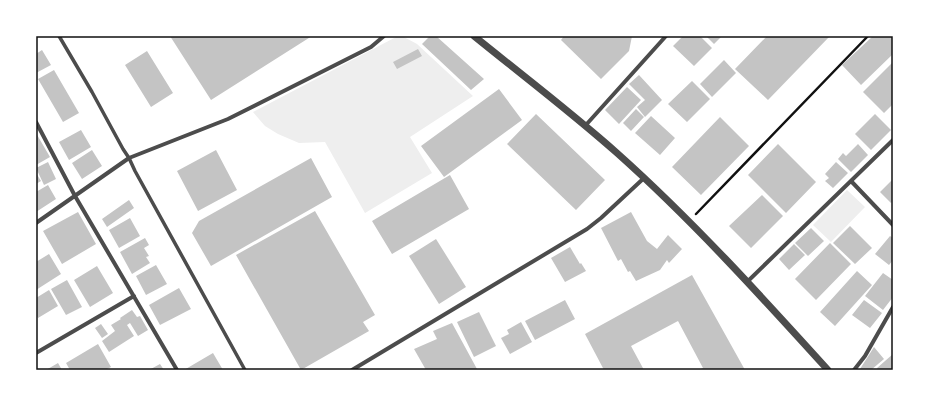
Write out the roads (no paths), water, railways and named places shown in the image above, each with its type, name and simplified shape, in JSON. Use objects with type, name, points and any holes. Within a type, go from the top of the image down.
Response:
[{"type":"street","points":[[58,36],[92,92],[129,158],[244,370]]},
{"type":"street","points":[[36,223],[129,158],[228,119],[371,47],[384,36]]},
{"type":"street","points":[[474,36],[585,126],[644,178],[689,221],[748,282],[828,370]]},
{"type":"street","points":[[585,126],[666,36]]},
{"type":"street","points":[[36,122],[75,196],[177,370]]},
{"type":"street","points":[[748,282],[893,140]]},
{"type":"street","points":[[352,370],[587,229],[644,178]]},
{"type":"street","points":[[851,181],[893,225]]},
{"type":"street","points":[[36,353],[134,296]]},
{"type":"street","points":[[854,370],[865,356],[893,307]]}]
